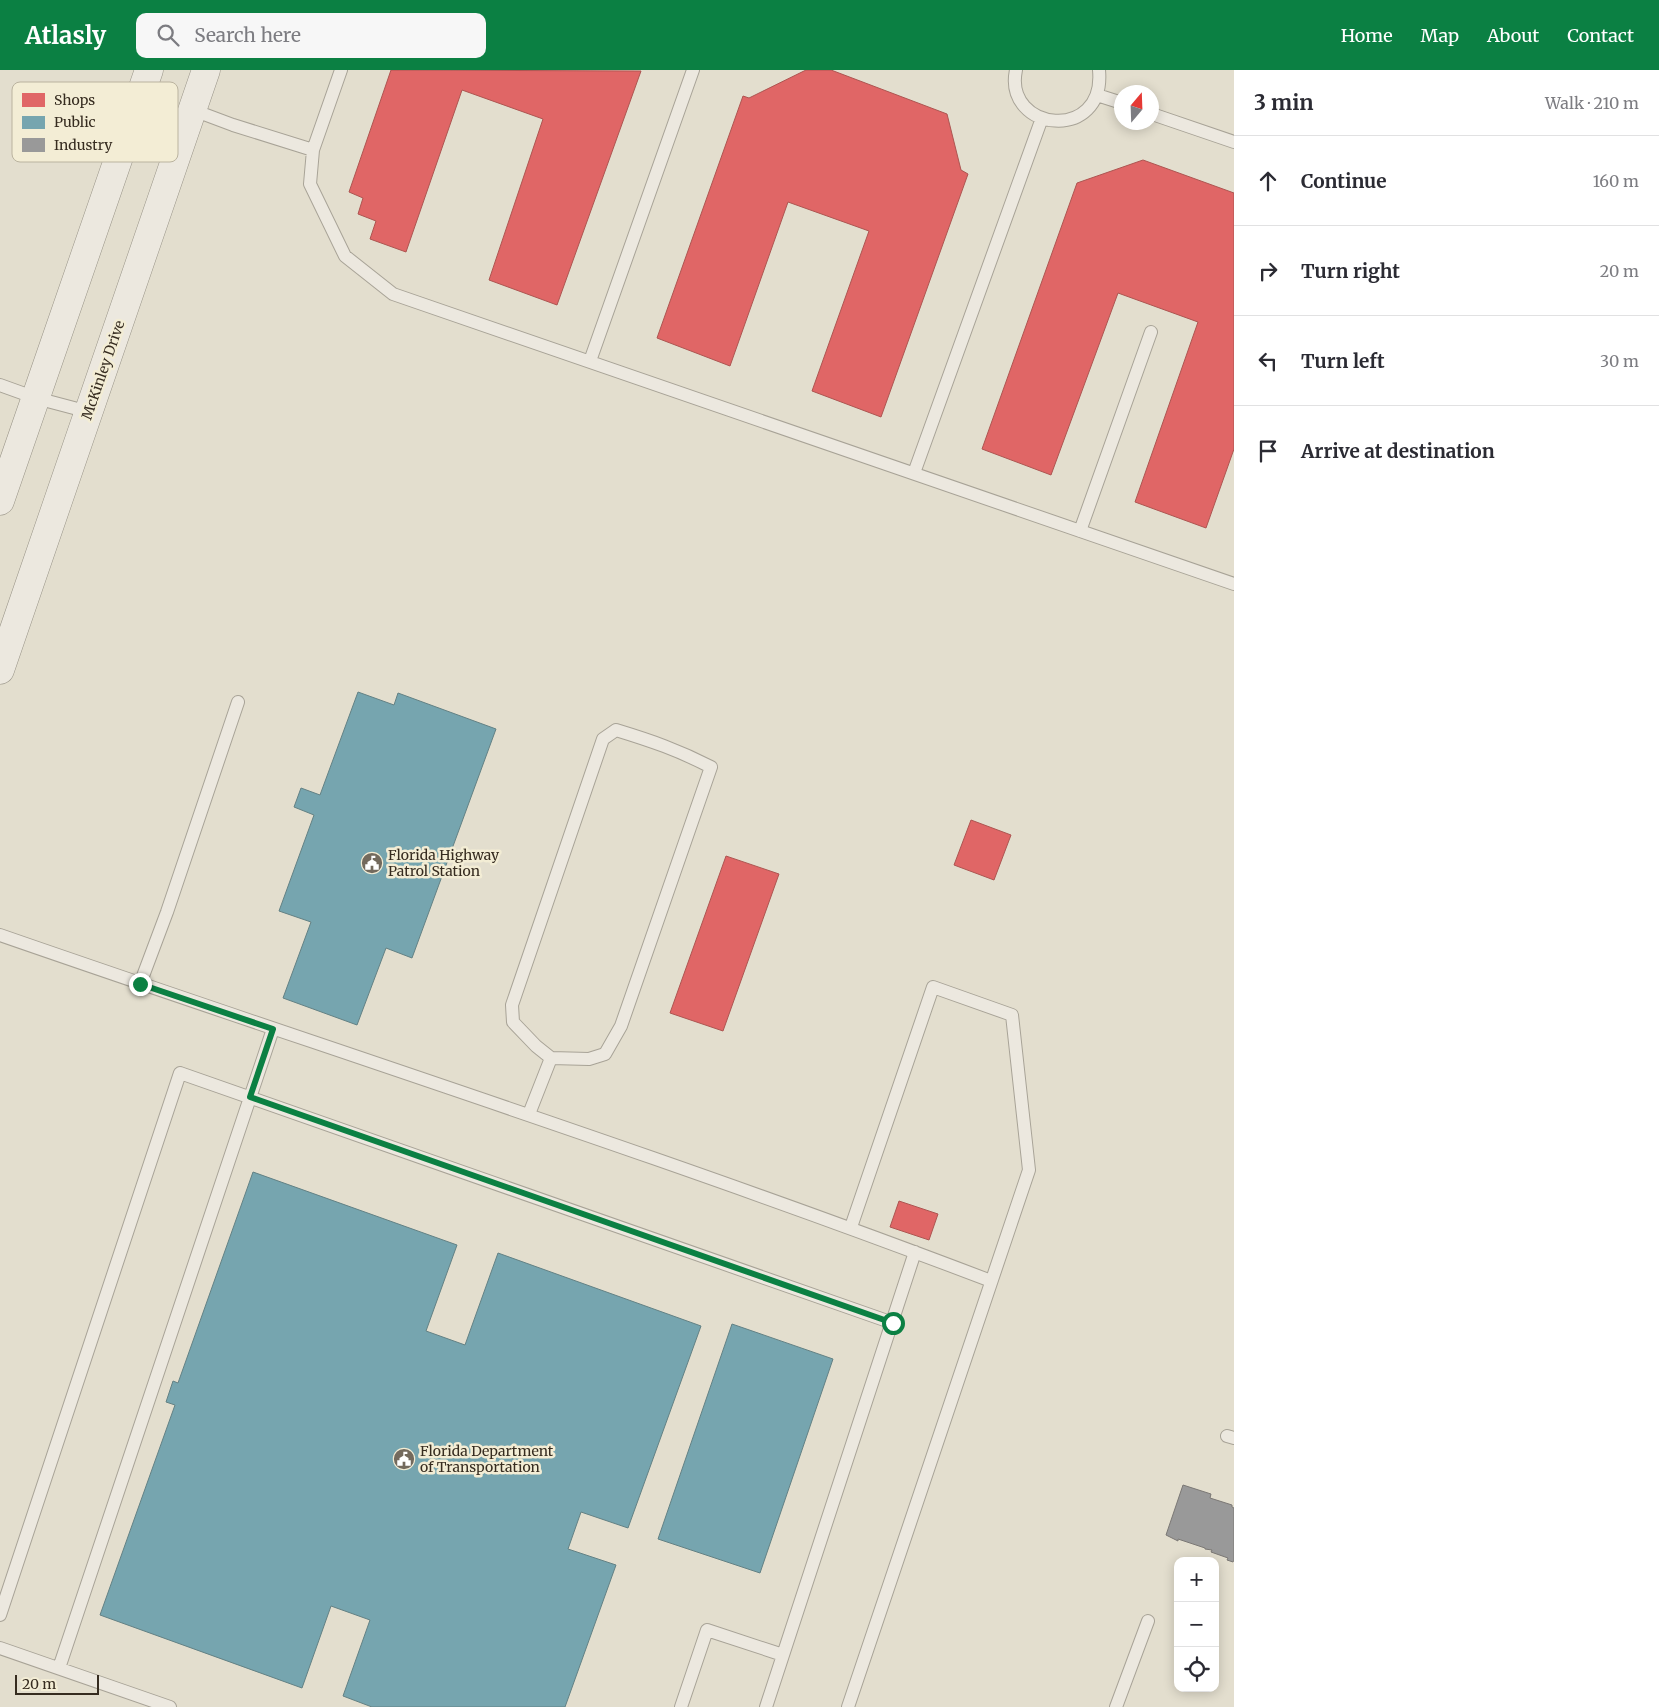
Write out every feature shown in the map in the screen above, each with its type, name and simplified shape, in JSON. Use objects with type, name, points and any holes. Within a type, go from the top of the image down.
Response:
[{"type":"main road","points":[[145,82],[149,70]]},
{"type":"main road","name":"McKinley Drive","points":[[178,153],[206,70]]},
{"type":"main road","points":[[0,502],[117,162]]},
{"type":"main road","name":"McKinley Drive","points":[[0,670],[175,162]]},
{"type":"lane","points":[[341,70],[313,150],[310,184],[345,256],[393,294],[1234,584]]},
{"type":"lane","points":[[590,361],[693,70]]},
{"type":"lane","points":[[1016,70],[1016,90],[1022,102],[1030,112],[1042,118],[1055,121],[1068,120],[1080,115],[1090,106],[1097,95],[1100,82],[1099,70]]},
{"type":"lane","points":[[1097,95],[1114,100]]},
{"type":"lane","points":[[193,110],[234,126],[313,150]]},
{"type":"lane","points":[[1159,116],[1234,142]]},
{"type":"lane","points":[[914,473],[1042,118]]},
{"type":"lane","points":[[1080,531],[1151,332]]},
{"type":"lane","points":[[0,385],[36,398],[88,412]]},
{"type":"lane","points":[[140,984],[167,912],[238,702]]},
{"type":"lane","points":[[616,730],[658,742],[711,767],[621,1026],[605,1054],[589,1060],[551,1058],[536,1046],[513,1022],[512,1006],[603,739],[616,730]]},
{"type":"lane","points":[[0,935],[140,984],[529,1114],[851,1228],[991,1281]]},
{"type":"lane","points":[[848,1707],[1029,1170],[1012,1015],[933,986],[851,1228]]},
{"type":"lane","points":[[60,1668],[273,1029]]},
{"type":"lane","points":[[529,1114],[551,1058]]},
{"type":"lane","points":[[0,1615],[180,1073],[893,1323]]},
{"type":"lane","points":[[766,1707],[915,1252]]},
{"type":"lane","points":[[1116,1707],[1148,1621]]},
{"type":"lane","points":[[682,1707],[707,1630],[783,1655]]},
{"type":"lane","points":[[0,1648],[170,1707]]},
{"type":"building: Shops","points":[[391,70],[641,71],[557,305],[489,280],[543,119],[462,90],[406,252],[370,239],[376,221],[358,214],[363,198],[349,192]]},
{"type":"building: Shops","points":[[806,70],[831,70],[947,114],[961,170],[968,174],[881,417],[812,391],[869,231],[788,202],[730,366],[657,338],[743,96],[749,98]]},
{"type":"building: Shops","points":[[1143,160],[1234,193],[1234,449],[1206,528],[1135,502],[1198,322],[1118,293],[1051,475],[982,449],[1077,183]]},
{"type":"building: Shops","points":[[971,820],[1011,835],[994,880],[954,865]]},
{"type":"building: Shops","points":[[726,856],[779,874],[723,1031],[670,1013]]},
{"type":"building: Shops","points":[[899,1201],[938,1214],[929,1240],[890,1227]]},
{"type":"building: Public","name":"Florida Highway Patrol Station","points":[[358,692],[394,705],[398,693],[496,729],[412,958],[386,948],[357,1025],[283,998],[311,922],[279,911],[314,815],[294,807],[301,788],[320,795]]},
{"type":"building: Public","name":"Florida Department of Transportation","points":[[253,1172],[457,1245],[426,1331],[465,1345],[498,1253],[701,1326],[628,1528],[581,1512],[568,1549],[616,1565],[565,1707],[372,1707],[343,1696],[370,1620],[331,1606],[302,1688],[100,1615],[175,1405],[166,1402],[173,1381],[178,1383]]},
{"type":"building: Public","points":[[732,1324],[833,1359],[760,1573],[658,1539]]},
{"type":"building: Industry","points":[[1183,1485],[1211,1494],[1210,1498],[1232,1505],[1234,1508],[1233,1562],[1227,1560],[1228,1558],[1211,1552],[1212,1550],[1178,1539],[1178,1541],[1166,1535]]},
{"type":"place","name":"Florida Highway Patrol Station","points":[[372,863]]},
{"type":"place","name":"Florida Department of Transportation","points":[[404,1459]]},
{"type":"route","points":[[140,984],[273,1029],[250,1097],[893,1323]]}]
